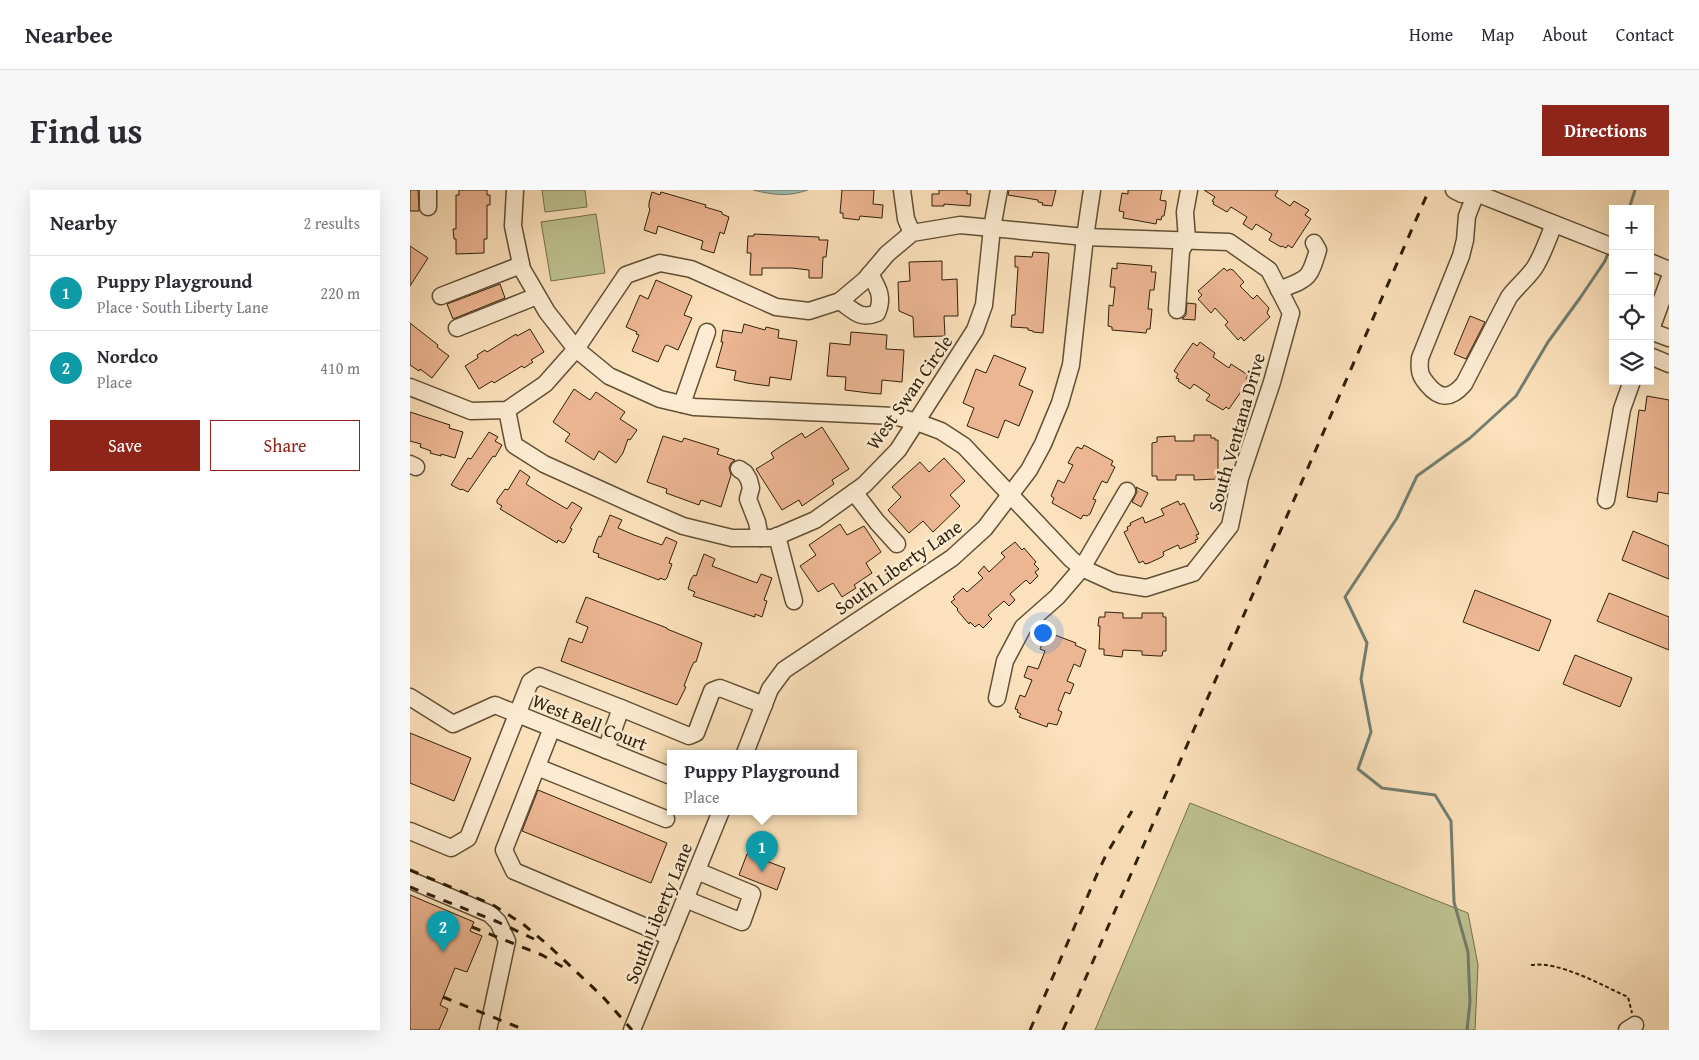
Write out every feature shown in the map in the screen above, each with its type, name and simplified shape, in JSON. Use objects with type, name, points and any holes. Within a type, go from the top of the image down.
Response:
[{"type":"street","points":[[428,190],[428,207]]},
{"type":"street","name":"South Ventana Drive","points":[[515,190],[513,226],[521,266],[547,312],[576,349],[609,376],[660,399],[694,408],[894,416],[917,422],[941,431],[964,446],[1082,568],[1115,584],[1146,588],[1193,573],[1230,526],[1240,478],[1272,382],[1291,313],[1269,270],[1230,242],[1085,237],[960,225],[912,233]]},
{"type":"street","points":[[410,387],[471,411],[507,410],[545,384],[576,349],[626,275],[660,263],[691,269],[776,307],[809,311],[840,301],[870,274],[887,254],[912,233],[906,219],[902,190]]},
{"type":"street","name":"West Swan Circle","points":[[507,410],[514,445],[544,464],[683,526],[732,538],[769,537],[815,520],[864,485],[898,450],[975,330],[984,305],[992,228],[999,190]]},
{"type":"street","name":"South Liberty Lane","points":[[745,750],[770,689],[784,670],[952,558],[985,528],[1012,495],[1029,470],[1043,444],[1060,403],[1071,365],[1092,190]]},
{"type":"street","points":[[1176,310],[1181,251],[1187,240],[1186,212],[1189,190]]},
{"type":"street","points":[[1454,190],[1462,194],[1475,191],[1609,246]]},
{"type":"street","points":[[1475,191],[1467,216],[1465,240],[1461,256],[1420,358],[1420,372],[1424,380],[1440,396],[1457,392],[1464,384],[1509,297],[1516,286],[1534,268],[1554,224]]},
{"type":"street","points":[[1279,290],[1303,280],[1311,272],[1318,250],[1314,243]]},
{"type":"street","points":[[1654,264],[1669,270]]},
{"type":"street","points":[[441,296],[521,266]]},
{"type":"street","points":[[840,301],[857,314],[867,317],[877,313],[881,303],[879,290],[870,274]]},
{"type":"street","points":[[1654,321],[1669,280]]},
{"type":"street","points":[[457,328],[537,296]]},
{"type":"street","points":[[682,404],[707,332]]},
{"type":"street","points":[[1654,333],[1669,338]]},
{"type":"street","points":[[1654,358],[1669,364]]},
{"type":"street","points":[[1606,500],[1622,409],[1631,385]]},
{"type":"street","points":[[739,469],[745,473],[749,480],[748,499],[757,522],[769,537],[794,601]]},
{"type":"street","points":[[997,698],[1005,661],[1023,627],[1057,597],[1082,568],[1127,491]]},
{"type":"street","points":[[854,492],[897,544]]},
{"type":"street","points":[[410,831],[451,848],[468,838],[516,714],[530,682],[538,676],[689,736],[696,733],[712,691],[720,688],[764,706]]},
{"type":"street","name":"West Bell Court","points":[[410,697],[453,724],[495,705],[667,774]]},
{"type":"street","points":[[606,750],[621,708]]},
{"type":"street","points":[[552,728],[504,850],[514,871],[670,937]]},
{"type":"street","points":[[537,767],[666,819]]},
{"type":"street","name":"South Liberty Lane","points":[[632,1030],[720,815]]},
{"type":"street","points":[[686,899],[742,922],[752,894],[697,871]]},
{"type":"street","points":[[410,880],[490,914],[498,922],[507,941],[488,1030]]},
{"type":"path","points":[[1531,965],[1551,965],[1563,968],[1628,997],[1631,1027]]},
{"type":"green space","points":[[542,190],[585,190],[587,207],[545,212]]},
{"type":"green space","points":[[596,214],[605,273],[551,281],[541,222]]},
{"type":"green space","points":[[1190,803],[1468,913],[1478,965],[1475,1030],[1095,1030]]},
{"type":"water","points":[[753,190],[808,190],[794,194],[780,194]]},
{"type":"building","points":[[410,190],[418,190],[419,211],[410,211]]},
{"type":"building","points":[[459,190],[487,190],[487,195],[490,195],[490,205],[487,205],[487,239],[484,239],[484,253],[456,254],[456,239],[454,239],[453,229],[456,229],[456,195],[459,195]]},
{"type":"building","points":[[842,190],[874,190],[873,204],[883,205],[882,218],[860,216],[859,220],[843,218],[843,213],[840,213]]},
{"type":"building","points":[[939,190],[967,190],[967,194],[971,194],[970,206],[944,204],[944,206],[932,206],[932,194],[939,194]]},
{"type":"building","points":[[1009,190],[1056,190],[1052,206],[1042,205],[1043,203],[1038,202],[1038,200],[1008,195]]},
{"type":"building","points":[[1128,190],[1162,190],[1160,200],[1166,201],[1166,205],[1164,216],[1162,216],[1161,220],[1157,219],[1156,224],[1123,218],[1124,212],[1119,211],[1122,193],[1128,194]]},
{"type":"building","points":[[1204,190],[1278,190],[1275,196],[1290,206],[1294,201],[1309,210],[1305,215],[1311,219],[1292,248],[1288,245],[1286,248],[1281,247],[1269,240],[1272,234],[1256,224],[1252,230],[1243,224],[1247,217],[1231,207],[1227,212],[1213,204],[1214,202],[1212,201],[1215,197]]},
{"type":"building","points":[[652,192],[660,195],[661,192],[706,205],[705,207],[722,212],[722,214],[729,217],[724,234],[720,232],[714,253],[701,249],[703,241],[658,226],[656,234],[644,230],[650,209],[649,203]]},
{"type":"building","points":[[754,234],[819,237],[819,240],[828,240],[826,257],[823,257],[822,278],[809,278],[809,270],[792,268],[762,268],[762,275],[750,275],[751,253],[747,253],[748,236],[754,236]]},
{"type":"building","points":[[410,246],[428,258],[410,286]]},
{"type":"building","points":[[1033,252],[1049,254],[1043,333],[1033,332],[1028,330],[1028,328],[1011,327],[1012,315],[1015,315],[1018,267],[1015,267],[1015,256],[1032,257]]},
{"type":"building","points":[[942,261],[942,280],[957,279],[958,316],[944,316],[945,336],[914,337],[913,317],[899,311],[898,282],[910,281],[909,262]]},
{"type":"building","points":[[1117,263],[1152,266],[1151,272],[1156,272],[1154,290],[1150,290],[1148,309],[1152,309],[1150,329],[1147,329],[1146,333],[1112,330],[1112,327],[1108,326],[1109,305],[1113,306],[1115,287],[1110,287],[1112,268],[1117,269]]},
{"type":"building","points":[[1224,268],[1227,271],[1233,270],[1244,282],[1240,286],[1253,299],[1257,295],[1269,308],[1267,313],[1270,317],[1244,341],[1241,337],[1238,340],[1225,325],[1228,322],[1215,308],[1211,313],[1198,299],[1202,295],[1198,291]]},
{"type":"building","points":[[656,280],[692,296],[684,315],[692,318],[678,350],[667,345],[665,346],[658,362],[632,351],[639,335],[636,334],[637,332],[626,327],[640,295],[648,299]]},
{"type":"building","points":[[500,284],[505,298],[453,319],[447,304]]},
{"type":"building","points":[[1187,303],[1196,304],[1195,320],[1182,319],[1186,315]]},
{"type":"building","points":[[1470,316],[1485,322],[1466,359],[1454,354]]},
{"type":"building","points":[[410,323],[449,356],[432,378],[420,369],[419,371],[410,365]]},
{"type":"building","points":[[744,324],[765,330],[766,327],[779,330],[778,338],[797,341],[791,380],[770,377],[769,386],[747,383],[734,380],[736,371],[716,367],[723,342],[721,342],[723,330],[742,333]]},
{"type":"building","points":[[530,329],[544,352],[531,360],[533,362],[524,368],[522,366],[494,383],[492,381],[479,389],[465,366],[478,358],[477,355],[485,350],[487,352],[516,334],[517,336]]},
{"type":"building","points":[[851,332],[887,335],[886,349],[904,350],[902,382],[882,380],[881,394],[845,390],[846,377],[827,376],[830,343],[850,345]]},
{"type":"building","points":[[1200,342],[1215,353],[1213,357],[1229,368],[1231,364],[1248,375],[1246,379],[1249,380],[1229,409],[1226,407],[1223,410],[1206,400],[1210,395],[1194,384],[1190,389],[1176,378],[1178,374],[1174,371],[1179,363],[1193,343],[1197,346]]},
{"type":"building","points":[[994,355],[1026,368],[1019,385],[1033,391],[1019,426],[1005,420],[998,438],[967,426],[974,408],[963,403],[976,369],[986,373]]},
{"type":"building","points":[[574,389],[590,400],[596,392],[625,412],[620,419],[637,430],[630,440],[628,439],[623,453],[616,463],[599,451],[594,460],[565,441],[570,434],[553,422]]},
{"type":"building","points":[[1647,396],[1669,400],[1669,494],[1658,492],[1657,502],[1627,497],[1639,410],[1645,411]]},
{"type":"building","points":[[410,412],[450,425],[449,428],[463,432],[455,458],[430,453],[431,451],[420,447],[421,444],[410,441]]},
{"type":"building","points":[[822,427],[849,469],[832,480],[834,484],[802,506],[799,500],[782,510],[756,469],[774,458],[771,453],[781,446],[802,433],[805,438]]},
{"type":"building","points":[[489,432],[498,437],[495,441],[502,445],[495,457],[493,456],[468,492],[451,485],[468,458],[471,459]]},
{"type":"building","points":[[1194,435],[1211,435],[1211,438],[1218,440],[1218,475],[1216,475],[1216,479],[1194,480],[1194,475],[1176,475],[1176,480],[1157,480],[1157,476],[1152,476],[1152,443],[1157,442],[1157,437],[1175,436],[1175,441],[1194,441]]},
{"type":"building","points":[[663,436],[682,442],[684,438],[719,449],[717,454],[735,460],[729,468],[731,475],[721,507],[701,500],[699,505],[666,493],[667,489],[647,482]]},
{"type":"building","points":[[1084,445],[1113,461],[1111,465],[1115,467],[1107,483],[1102,481],[1093,499],[1096,500],[1090,514],[1087,516],[1083,515],[1081,519],[1052,503],[1054,498],[1051,496],[1058,480],[1064,483],[1073,465],[1068,463],[1075,450],[1077,447],[1082,449]]},
{"type":"building","points":[[944,458],[965,481],[950,495],[960,506],[933,532],[923,521],[909,533],[888,510],[901,497],[892,487],[920,462],[929,472]]},
{"type":"building","points":[[520,470],[530,477],[526,484],[545,496],[567,509],[572,502],[582,508],[570,528],[572,529],[565,542],[563,543],[558,540],[557,543],[500,509],[502,506],[497,503],[497,500],[505,489],[508,490]]},
{"type":"building","points":[[1136,487],[1148,493],[1141,507],[1132,502],[1137,492]]},
{"type":"building","points":[[1178,501],[1180,505],[1184,503],[1199,534],[1196,535],[1198,539],[1195,540],[1196,542],[1180,549],[1178,545],[1163,552],[1164,555],[1162,557],[1149,563],[1145,564],[1143,561],[1139,563],[1124,532],[1128,530],[1127,527],[1131,525],[1130,523],[1143,517],[1145,523],[1164,515],[1161,509]]},
{"type":"building","points":[[610,515],[622,520],[618,528],[634,535],[662,545],[666,537],[677,542],[669,563],[672,564],[665,580],[660,578],[659,580],[598,557],[599,554],[593,552]]},
{"type":"building","points":[[840,524],[847,535],[864,526],[881,552],[866,563],[872,573],[854,585],[856,588],[842,597],[833,583],[818,592],[800,566],[816,555],[809,545]]},
{"type":"building","points":[[1633,531],[1669,546],[1669,579],[1622,560]]},
{"type":"building","points":[[1015,542],[1022,550],[1024,548],[1036,562],[1034,564],[1039,569],[1035,572],[1038,576],[1030,584],[1026,580],[1010,594],[1015,600],[1009,606],[1004,601],[988,615],[992,619],[983,628],[979,624],[975,627],[970,622],[969,624],[951,602],[955,599],[953,597],[963,588],[967,592],[983,578],[978,573],[984,566],[989,572],[1005,557],[1001,553]]},
{"type":"building","points":[[704,554],[715,559],[712,566],[757,583],[761,574],[772,578],[764,600],[767,601],[762,617],[755,614],[755,617],[693,596],[695,592],[688,589],[691,579],[694,575],[696,576]]},
{"type":"building","points":[[1475,590],[1551,620],[1539,651],[1463,622]]},
{"type":"building","points":[[1609,593],[1669,617],[1669,650],[1597,621]]},
{"type":"building","points":[[586,597],[702,643],[696,662],[694,662],[691,668],[684,686],[686,687],[677,705],[561,661],[569,638],[582,643],[588,627],[576,622]]},
{"type":"building","points":[[1105,612],[1123,613],[1123,618],[1142,618],[1142,613],[1163,613],[1163,617],[1166,617],[1166,651],[1163,651],[1162,656],[1142,655],[1142,651],[1123,650],[1122,657],[1104,655],[1104,649],[1099,649],[1100,626],[1098,626],[1099,617],[1105,617]]},
{"type":"building","points":[[1047,632],[1076,643],[1075,645],[1086,650],[1080,667],[1074,664],[1067,681],[1074,684],[1070,694],[1065,692],[1058,710],[1062,712],[1057,725],[1048,723],[1047,727],[1019,717],[1021,714],[1015,709],[1020,695],[1025,697],[1032,680],[1024,677],[1028,666],[1038,669],[1045,651],[1040,649]]},
{"type":"building","points":[[1575,655],[1632,678],[1620,707],[1563,684]]},
{"type":"building","points":[[410,733],[471,758],[454,801],[410,783]]},
{"type":"building","points":[[538,790],[667,843],[651,883],[522,831]]},
{"type":"building","points":[[747,854],[785,868],[777,890],[739,875]]},
{"type":"building","points":[[410,895],[474,922],[470,931],[482,936],[467,972],[455,968],[440,1005],[448,1009],[439,1030],[410,1030]]},
{"type":"waterway","points":[[1630,205],[1635,190]]},
{"type":"waterway","points":[[1467,1030],[1470,1002],[1468,952],[1454,902],[1451,821],[1435,795],[1382,788],[1358,769],[1371,732],[1361,679],[1367,643],[1345,597],[1397,518],[1417,476],[1470,438],[1516,396],[1548,342],[1605,261],[1609,251]]},
{"type":"railway","points":[[1063,1030],[1429,190]]},
{"type":"railway","points":[[1030,1030],[1098,872],[1132,811]]},
{"type":"railway","points":[[410,870],[493,905],[523,924],[602,996],[632,1030]]},
{"type":"railway","points":[[410,887],[498,922],[534,939]]},
{"type":"railway","points":[[472,927],[542,955],[568,970]]},
{"type":"railway","points":[[443,997],[525,1030]]},
{"type":"place","name":"Puppy Playground","points":[[762,872]]},
{"type":"place","name":"Nordco","points":[[443,952]]}]
